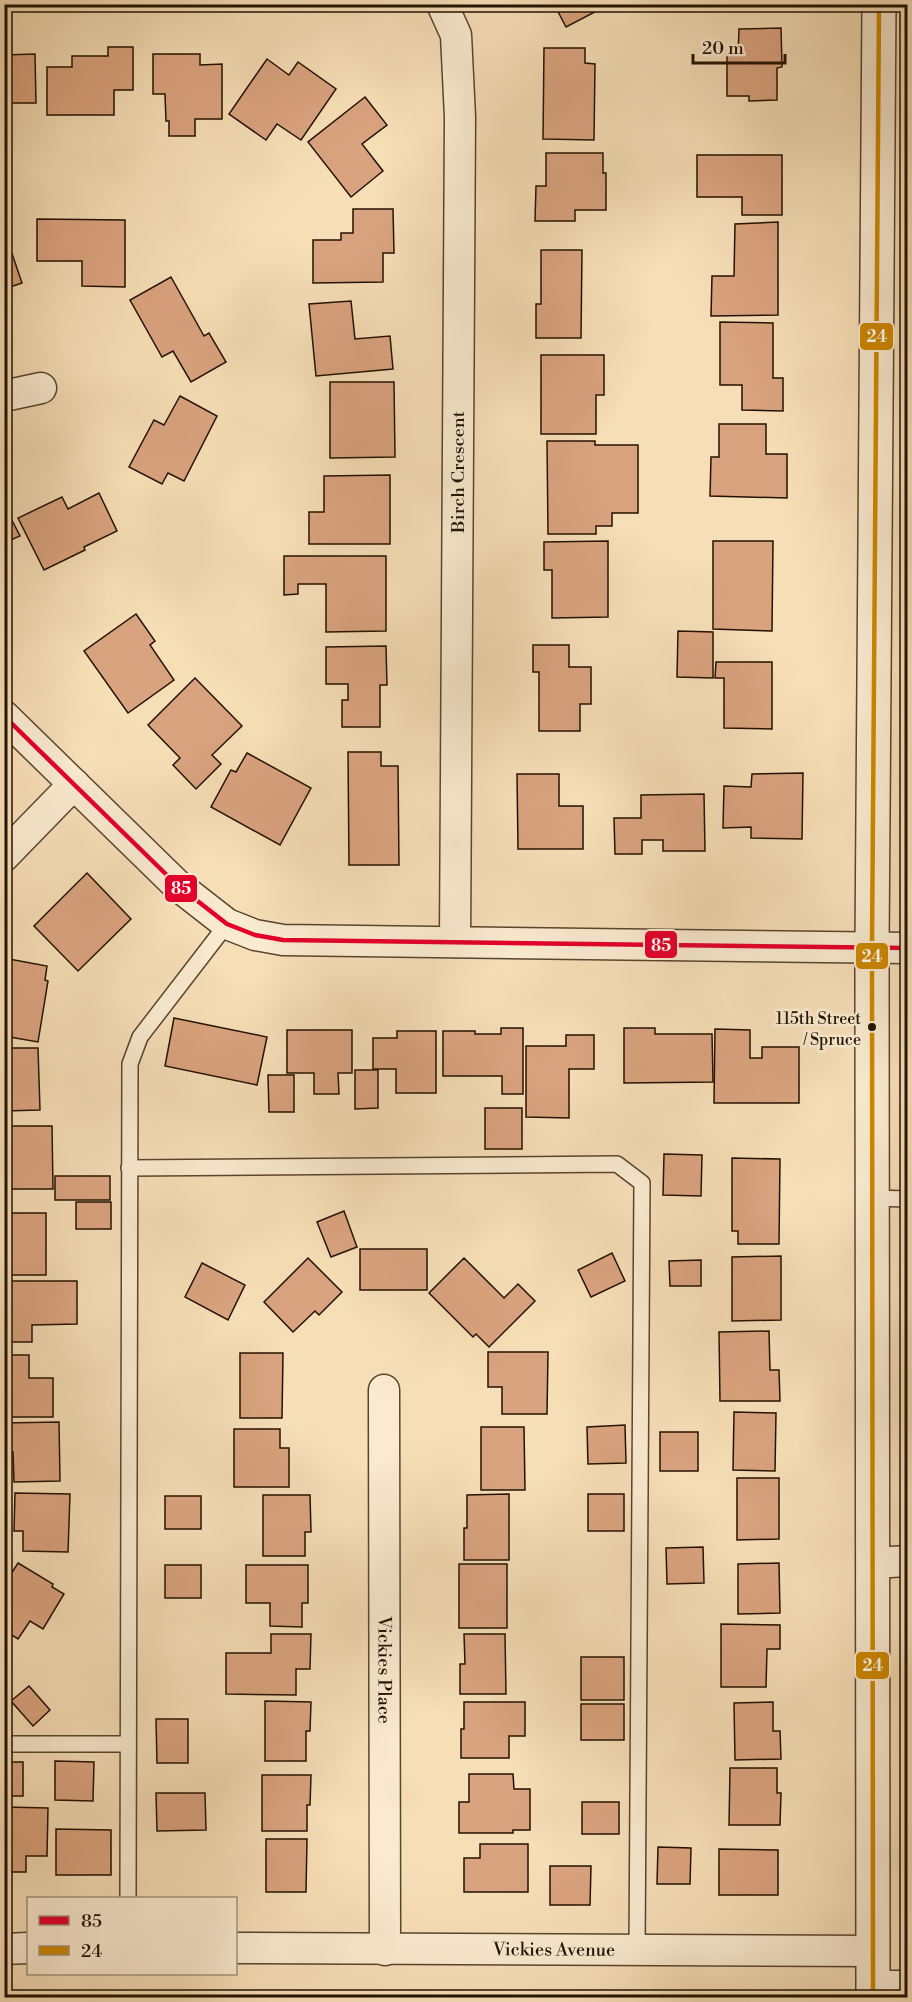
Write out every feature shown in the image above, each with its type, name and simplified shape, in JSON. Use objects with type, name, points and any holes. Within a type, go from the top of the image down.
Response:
[{"type":"street","name":"Birch Crescent","points":[[442,4],[456,35],[460,117],[455,942]]},
{"type":"street","points":[[879,4],[872,947],[873,1992],[908,1986]]},
{"type":"street","points":[[4,396],[41,388]]},
{"type":"street","points":[[4,716],[177,885],[227,924],[255,935],[283,940],[908,948]]},
{"type":"street","points":[[4,856],[74,784]]},
{"type":"street","name":"Vickies Place","points":[[384,1390],[385,1950]]},
{"type":"street","points":[[872,1563],[908,1561]]},
{"type":"street","points":[[4,1948],[27,1948]]},
{"type":"street","name":"Vickies Avenue","points":[[237,1948],[872,1951]]},
{"type":"lane","points":[[128,1897],[130,1064],[140,1036],[227,924]]},
{"type":"lane","points":[[129,1168],[616,1164],[642,1183],[637,1950]]},
{"type":"lane","points":[[872,1198],[908,1199]]},
{"type":"lane","points":[[4,1744],[128,1744]]},
{"type":"building","points":[[554,4],[610,4],[566,27]]},
{"type":"building","points":[[781,28],[782,67],[777,68],[777,100],[749,101],[749,96],[727,96],[727,55],[738,55],[739,29]]},
{"type":"building","points":[[108,47],[133,47],[133,90],[114,90],[114,115],[47,115],[47,67],[72,67],[72,56],[108,56]]},
{"type":"building","points":[[544,48],[585,48],[585,63],[595,64],[594,140],[543,139]]},
{"type":"building","points":[[35,54],[36,103],[4,103],[4,55]]},
{"type":"building","points":[[153,54],[200,54],[200,65],[222,64],[222,119],[195,119],[195,136],[169,136],[165,94],[153,94]]},
{"type":"building","points":[[267,59],[289,75],[298,62],[336,89],[301,140],[277,124],[266,140],[229,114]]},
{"type":"building","points":[[365,97],[387,125],[362,144],[383,171],[351,197],[308,142]]},
{"type":"building","points":[[546,153],[603,153],[603,173],[606,173],[606,210],[575,210],[575,221],[535,221],[536,186],[546,186]]},
{"type":"building","points":[[697,155],[782,155],[782,215],[742,215],[742,197],[697,197]]},
{"type":"building","points":[[353,209],[393,209],[394,253],[383,253],[383,282],[313,283],[313,240],[341,240],[341,233],[353,233]]},
{"type":"building","points":[[37,219],[125,220],[125,287],[82,286],[82,261],[37,261]]},
{"type":"building","points":[[778,222],[778,315],[711,316],[712,276],[734,276],[735,224]]},
{"type":"building","points":[[4,230],[22,283],[4,289]]},
{"type":"building","points":[[541,250],[582,250],[581,338],[536,338],[536,304],[541,304]]},
{"type":"building","points":[[171,277],[204,336],[209,333],[226,362],[191,382],[173,351],[162,357],[130,300]]},
{"type":"building","points":[[351,301],[355,339],[390,336],[393,369],[316,376],[309,304]]},
{"type":"building","points":[[720,322],[773,323],[773,378],[783,378],[783,411],[742,410],[742,385],[720,385]]},
{"type":"building","points":[[541,355],[604,355],[604,395],[596,395],[596,434],[541,434]]},
{"type":"building","points":[[330,382],[394,382],[395,457],[330,458]]},
{"type":"building","points":[[180,396],[217,416],[184,481],[168,473],[162,484],[129,467],[154,420],[164,425]]},
{"type":"building","points":[[719,424],[766,424],[766,454],[787,454],[787,498],[710,496],[711,457],[719,457]]},
{"type":"building","points":[[547,441],[595,441],[595,445],[638,445],[638,513],[612,513],[612,526],[596,526],[596,534],[548,534]]},
{"type":"building","points":[[390,475],[390,544],[309,544],[309,512],[324,512],[324,476]]},
{"type":"building","points":[[99,493],[117,531],[44,570],[18,518],[62,497],[68,509]]},
{"type":"building","points":[[4,505],[20,536],[4,543]]},
{"type":"building","points":[[608,541],[608,617],[552,618],[552,570],[544,570],[544,542]]},
{"type":"building","points":[[713,541],[773,541],[772,631],[713,629]]},
{"type":"building","points":[[284,556],[386,556],[386,631],[326,632],[326,584],[298,584],[298,594],[284,595]]},
{"type":"building","points":[[136,614],[155,641],[150,645],[174,680],[128,713],[84,651]]},
{"type":"building","points":[[678,631],[713,632],[713,678],[677,677]]},
{"type":"building","points":[[533,645],[569,645],[569,667],[591,667],[591,704],[580,704],[580,731],[539,731],[539,672],[533,672]]},
{"type":"building","points":[[386,646],[387,685],[380,685],[380,727],[342,727],[342,700],[348,700],[348,684],[326,684],[326,647]]},
{"type":"building","points":[[716,662],[772,662],[772,729],[724,728],[724,678],[715,678]]},
{"type":"building","points":[[195,678],[242,726],[212,755],[221,764],[196,789],[173,765],[180,758],[148,725]]},
{"type":"building","points":[[348,752],[381,752],[381,766],[398,766],[399,865],[349,865]]},
{"type":"building","points":[[247,753],[311,788],[280,845],[211,807],[231,770],[236,772]]},
{"type":"building","points":[[803,773],[802,839],[751,838],[751,827],[723,828],[724,786],[751,787],[752,774]]},
{"type":"building","points":[[517,774],[559,774],[559,806],[583,806],[583,849],[518,849]]},
{"type":"building","points":[[704,794],[705,851],[663,851],[663,840],[642,840],[642,854],[615,854],[614,818],[641,818],[641,795]]},
{"type":"building","points":[[87,873],[131,919],[78,971],[34,926]]},
{"type":"building","points":[[9,959],[47,966],[45,980],[48,981],[38,1042],[4,1036],[4,973],[7,974]]},
{"type":"building","points":[[174,1018],[267,1037],[257,1085],[165,1066]]},
{"type":"building","points":[[501,1028],[523,1028],[523,1094],[502,1094],[502,1076],[443,1076],[443,1031],[501,1034]]},
{"type":"building","points":[[624,1028],[655,1028],[655,1034],[712,1034],[713,1082],[624,1083]]},
{"type":"building","points":[[715,1029],[750,1030],[750,1058],[762,1058],[762,1047],[799,1047],[799,1103],[714,1103]]},
{"type":"building","points":[[287,1030],[352,1030],[352,1073],[338,1073],[339,1094],[314,1094],[314,1073],[287,1073]]},
{"type":"building","points":[[397,1031],[436,1031],[436,1093],[396,1093],[396,1069],[373,1069],[373,1038],[397,1038]]},
{"type":"building","points":[[566,1035],[594,1035],[594,1069],[569,1069],[569,1118],[526,1117],[526,1046],[566,1046]]},
{"type":"building","points":[[4,1048],[38,1048],[40,1110],[4,1111]]},
{"type":"building","points":[[355,1070],[378,1070],[378,1108],[355,1109]]},
{"type":"building","points":[[268,1075],[294,1075],[294,1112],[269,1112]]},
{"type":"building","points":[[485,1108],[522,1108],[522,1149],[485,1149]]},
{"type":"building","points":[[4,1126],[52,1126],[53,1189],[5,1189]]},
{"type":"building","points":[[664,1154],[702,1155],[701,1196],[663,1195]]},
{"type":"building","points":[[732,1158],[780,1159],[779,1244],[738,1244],[738,1231],[732,1231]]},
{"type":"building","points":[[55,1176],[110,1176],[110,1200],[55,1200]]},
{"type":"building","points":[[76,1202],[111,1202],[111,1229],[76,1229]]},
{"type":"building","points":[[344,1211],[357,1247],[331,1257],[317,1222]]},
{"type":"building","points":[[4,1213],[46,1213],[46,1275],[4,1275]]},
{"type":"building","points":[[360,1249],[427,1249],[427,1290],[360,1290]]},
{"type":"building","points":[[612,1253],[625,1281],[591,1297],[578,1270]]},
{"type":"building","points":[[781,1256],[781,1320],[732,1321],[732,1257]]},
{"type":"building","points":[[308,1258],[342,1292],[319,1315],[315,1311],[293,1332],[264,1302]]},
{"type":"building","points":[[464,1258],[504,1298],[518,1284],[535,1301],[489,1347],[476,1334],[473,1337],[429,1293]]},
{"type":"building","points":[[701,1260],[701,1286],[670,1286],[669,1261]]},
{"type":"building","points":[[202,1263],[245,1285],[228,1320],[185,1297]]},
{"type":"building","points":[[6,1281],[77,1281],[77,1324],[32,1325],[32,1342],[4,1342]]},
{"type":"building","points":[[769,1331],[770,1370],[779,1370],[780,1401],[720,1401],[719,1332]]},
{"type":"building","points":[[488,1352],[548,1352],[547,1414],[502,1414],[502,1387],[488,1387]]},
{"type":"building","points":[[240,1353],[283,1353],[282,1418],[240,1418]]},
{"type":"building","points":[[4,1355],[29,1355],[29,1378],[53,1378],[53,1417],[4,1417]]},
{"type":"building","points":[[734,1412],[776,1413],[775,1471],[733,1470]]},
{"type":"building","points":[[59,1422],[60,1481],[14,1482],[13,1452],[4,1452],[4,1423]]},
{"type":"building","points":[[625,1425],[626,1463],[588,1464],[587,1427]]},
{"type":"building","points":[[481,1427],[524,1427],[525,1490],[481,1490]]},
{"type":"building","points":[[234,1429],[280,1429],[280,1448],[289,1448],[289,1487],[234,1487]]},
{"type":"building","points":[[660,1432],[698,1432],[698,1471],[660,1471]]},
{"type":"building","points":[[737,1478],[779,1478],[779,1539],[737,1540]]},
{"type":"building","points":[[15,1493],[70,1494],[68,1552],[23,1551],[23,1531],[14,1531]]},
{"type":"building","points":[[509,1494],[509,1560],[464,1560],[467,1495]]},
{"type":"building","points":[[588,1494],[624,1494],[624,1531],[588,1531]]},
{"type":"building","points":[[263,1495],[310,1495],[311,1532],[305,1532],[305,1556],[263,1556]]},
{"type":"building","points":[[165,1496],[201,1496],[201,1529],[165,1529]]},
{"type":"building","points":[[703,1547],[704,1583],[667,1584],[666,1548]]},
{"type":"building","points":[[18,1563],[53,1584],[52,1587],[64,1594],[43,1629],[30,1621],[18,1639],[4,1630],[4,1585]]},
{"type":"building","points":[[779,1563],[780,1613],[738,1614],[738,1564]]},
{"type":"building","points":[[459,1564],[507,1564],[507,1628],[459,1628]]},
{"type":"building","points":[[165,1565],[201,1565],[201,1598],[165,1598]]},
{"type":"building","points":[[246,1565],[308,1565],[308,1603],[302,1603],[302,1627],[270,1626],[270,1603],[246,1603]]},
{"type":"building","points":[[721,1624],[780,1625],[780,1649],[767,1649],[766,1687],[721,1687]]},
{"type":"building","points":[[271,1634],[311,1634],[310,1669],[296,1669],[296,1695],[226,1694],[226,1653],[271,1653]]},
{"type":"building","points":[[464,1634],[505,1634],[506,1694],[460,1694],[460,1664],[465,1664]]},
{"type":"building","points":[[581,1657],[624,1657],[624,1700],[581,1700]]},
{"type":"building","points":[[29,1686],[50,1710],[33,1726],[11,1701]]},
{"type":"building","points":[[265,1701],[311,1702],[310,1731],[306,1731],[306,1761],[265,1761]]},
{"type":"building","points":[[464,1702],[525,1702],[525,1736],[509,1736],[509,1758],[461,1758]]},
{"type":"building","points":[[773,1702],[773,1731],[780,1731],[781,1759],[735,1760],[734,1703]]},
{"type":"building","points":[[581,1704],[624,1704],[624,1740],[581,1740]]},
{"type":"building","points":[[156,1719],[188,1719],[188,1763],[157,1763]]},
{"type":"building","points":[[55,1761],[94,1762],[93,1801],[55,1800]]},
{"type":"building","points":[[4,1762],[23,1762],[23,1796],[4,1796]]},
{"type":"building","points":[[730,1768],[777,1768],[777,1793],[781,1793],[780,1825],[729,1825]]},
{"type":"building","points":[[469,1774],[513,1774],[514,1789],[530,1789],[530,1830],[513,1830],[513,1833],[459,1833],[459,1802],[469,1802]]},
{"type":"building","points":[[262,1775],[311,1775],[310,1805],[307,1805],[307,1831],[262,1831]]},
{"type":"building","points":[[156,1793],[205,1793],[206,1830],[157,1831]]},
{"type":"building","points":[[582,1802],[619,1802],[619,1834],[582,1834]]},
{"type":"building","points":[[4,1807],[48,1808],[47,1856],[26,1856],[26,1872],[4,1872]]},
{"type":"building","points":[[56,1829],[111,1830],[111,1875],[56,1875]]},
{"type":"building","points":[[266,1839],[307,1839],[306,1892],[266,1892]]},
{"type":"building","points":[[480,1844],[528,1844],[528,1892],[464,1892],[464,1858],[480,1858]]},
{"type":"building","points":[[658,1847],[691,1848],[690,1884],[657,1884]]},
{"type":"building","points":[[719,1849],[778,1850],[778,1895],[719,1895]]},
{"type":"building","points":[[550,1866],[591,1866],[590,1905],[550,1905]]},
{"type":"transit line","name":"24","points":[[873,1998],[872,947],[879,4]]},
{"type":"transit line","name":"85","points":[[4,716],[177,885],[227,924],[255,935],[283,940],[908,948]]},
{"type":"place","name":"115th Street / Spruce","points":[[872,1027]]}]
